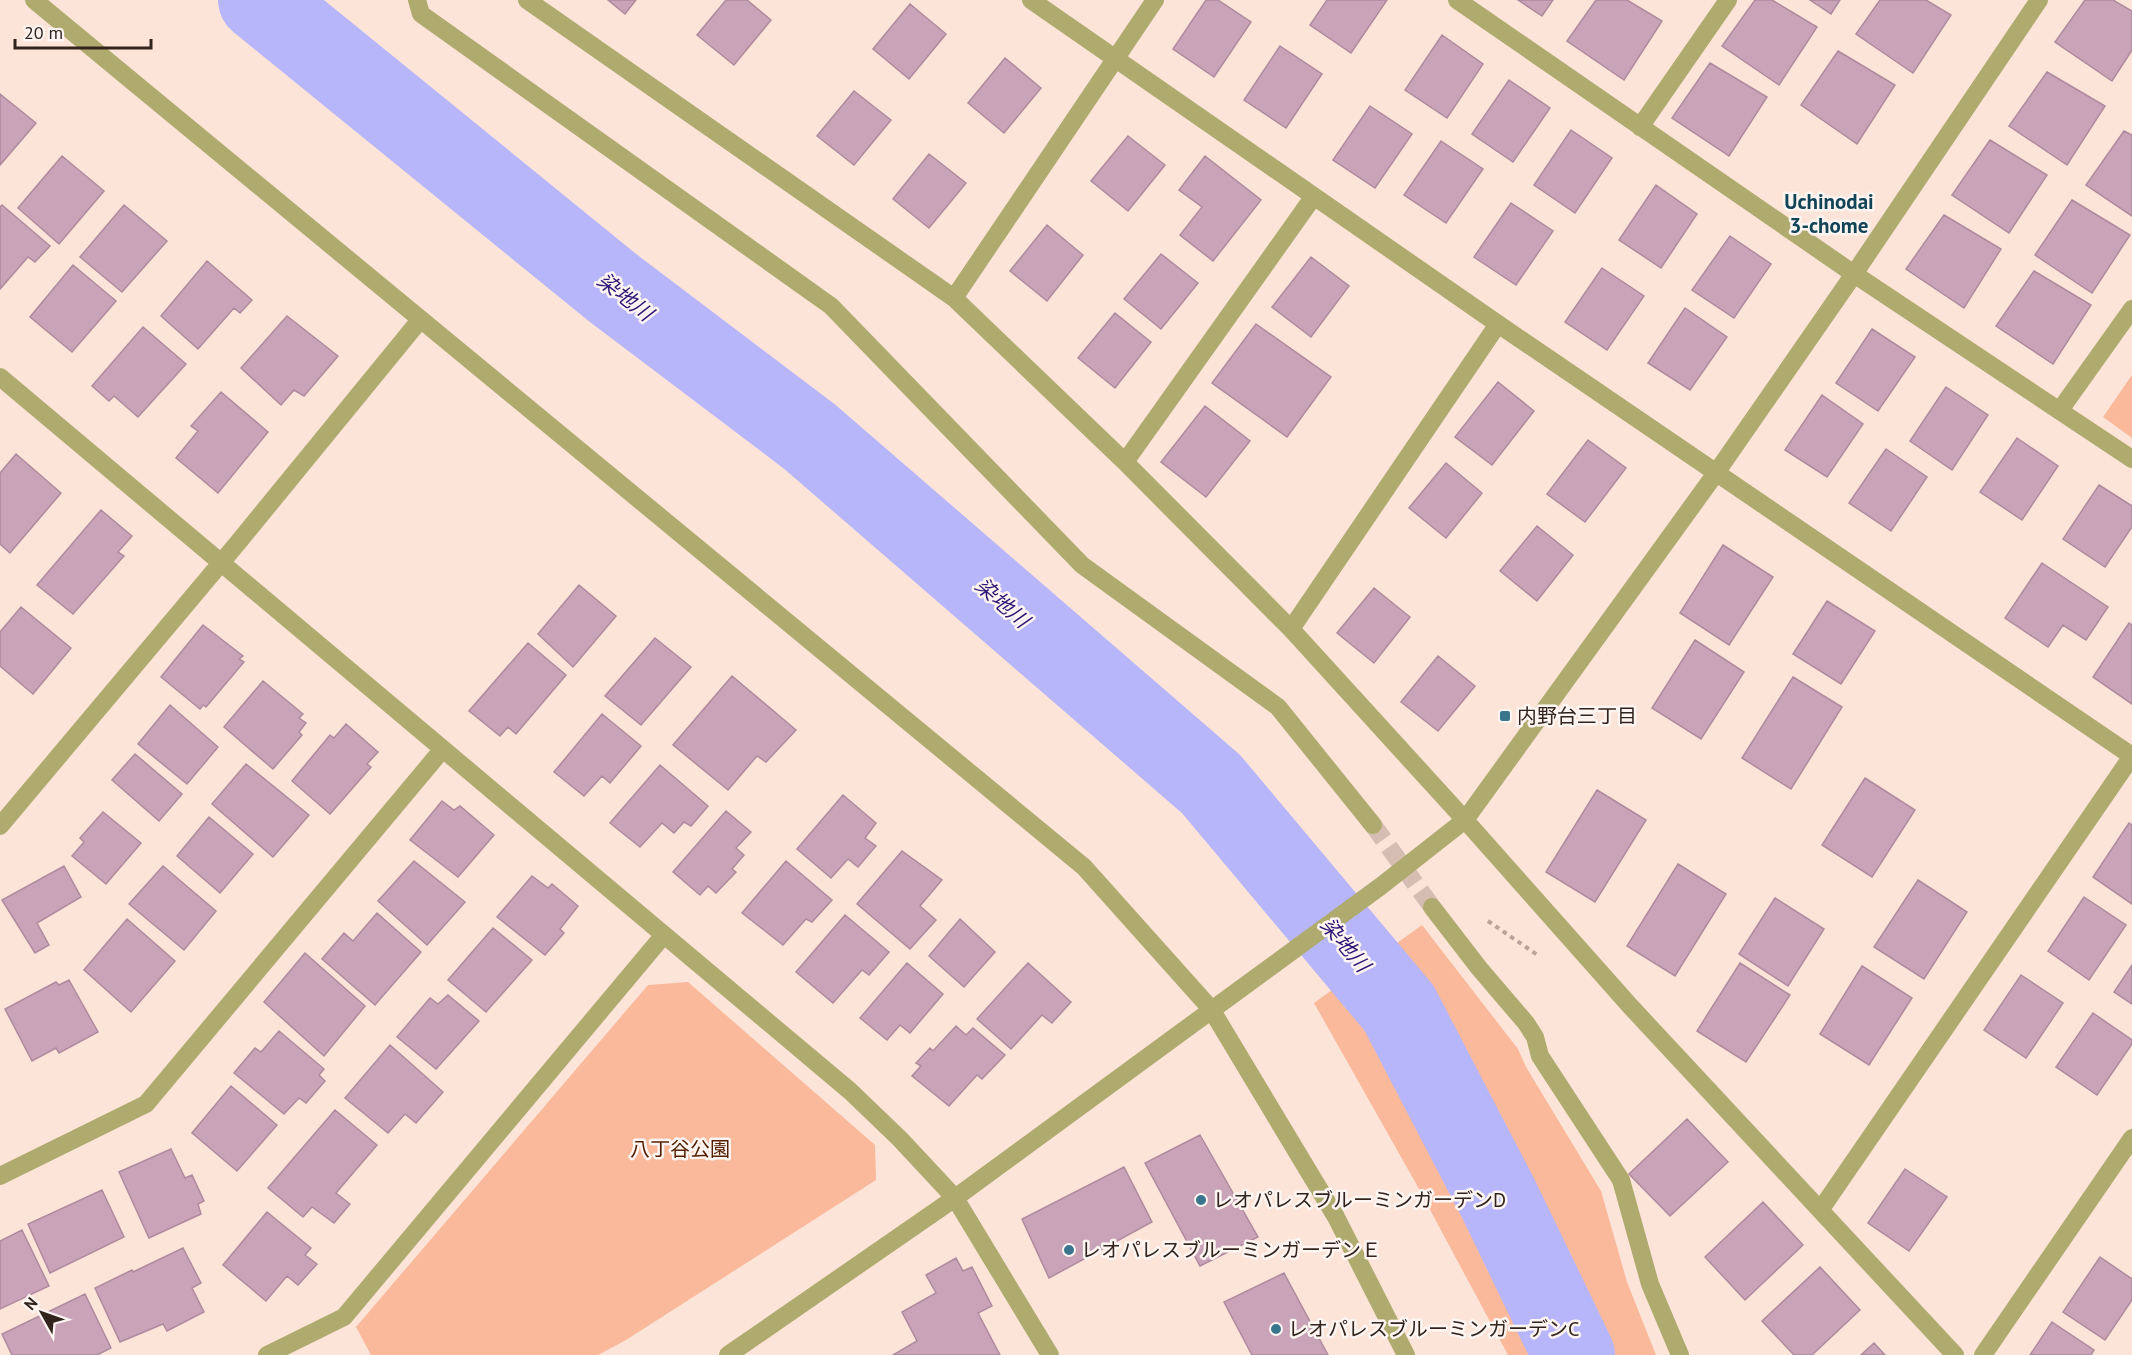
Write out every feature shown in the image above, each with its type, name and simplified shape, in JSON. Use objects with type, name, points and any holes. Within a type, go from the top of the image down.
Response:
[{"type":"street","points":[[34,0],[1084,867],[1211,1009],[1336,1216],[1407,1355]]},
{"type":"street","points":[[417,0],[422,14],[831,306],[1082,565],[1278,707],[1374,825]]},
{"type":"street","points":[[527,0],[954,298],[1125,462],[1291,628],[1631,1007],[1955,1355]]},
{"type":"street","points":[[1031,0],[1498,324],[2132,756],[1821,1209]]},
{"type":"street","points":[[954,298],[1155,0]]},
{"type":"street","points":[[1457,0],[1854,274],[2132,459]]},
{"type":"street","points":[[1640,127],[1728,0]]},
{"type":"street","points":[[728,1355],[955,1198],[1381,886],[1465,820],[1716,473],[2039,0]]},
{"type":"street","points":[[1125,462],[1314,196]]},
{"type":"street","points":[[2060,410],[2132,309]]},
{"type":"street","points":[[0,826],[221,563],[420,320]]},
{"type":"street","points":[[1291,628],[1498,324]]},
{"type":"street","points":[[0,378],[850,1091],[900,1139],[955,1198],[1050,1355]]},
{"type":"street","points":[[0,1176],[146,1104],[442,750]]},
{"type":"street","points":[[1432,907],[1535,1036],[1540,1056],[1621,1180],[1646,1270],[1680,1355]]},
{"type":"street","points":[[267,1355],[344,1317],[663,936]]},
{"type":"street","points":[[1983,1355],[2132,1138]]},
{"type":"path","points":[[1479,968],[1480,916],[1546,962]]},
{"type":"green space","points":[[2132,375],[2132,438],[2103,417]]},
{"type":"green space","points":[[1422,925],[1518,1049],[1526,1067],[1601,1191],[1627,1282],[1656,1355],[1508,1355],[1414,1180],[1314,1003]]},
{"type":"green space","name":"八丁谷公園","points":[[688,982],[875,1145],[876,1180],[626,1340],[598,1355],[371,1355],[356,1327],[648,985]]},
{"type":"building","points":[[608,0],[636,0],[625,14]]},
{"type":"building","points":[[726,0],[747,0],[771,20],[734,65],[697,35]]},
{"type":"building","points":[[1206,0],[1218,0],[1251,22],[1214,77],[1173,49]]},
{"type":"building","points":[[1327,0],[1387,0],[1351,53],[1310,25]]},
{"type":"building","points":[[1518,0],[1553,0],[1542,16]]},
{"type":"building","points":[[1596,0],[1627,0],[1662,21],[1624,80],[1567,41]]},
{"type":"building","points":[[1755,0],[1772,0],[1817,27],[1779,85],[1722,46]]},
{"type":"building","points":[[1810,0],[1840,0],[1831,14]]},
{"type":"building","points":[[1880,0],[1926,0],[1951,15],[1913,73],[1856,34]]},
{"type":"building","points":[[2085,0],[2113,0],[2132,11],[2132,50],[2112,81],[2055,42]]},
{"type":"building","points":[[910,4],[946,34],[909,79],[873,49]]},
{"type":"building","points":[[1442,35],[1483,64],[1447,118],[1405,90]]},
{"type":"building","points":[[1280,46],[1322,74],[1286,128],[1244,100]]},
{"type":"building","points":[[1838,51],[1895,85],[1857,144],[1801,105]]},
{"type":"building","points":[[1005,58],[1041,88],[1004,133],[968,103]]},
{"type":"building","points":[[1710,63],[1767,97],[1729,156],[1672,118]]},
{"type":"building","points":[[2047,72],[2105,106],[2067,165],[2009,126]]},
{"type":"building","points":[[1509,80],[1550,108],[1513,162],[1472,134]]},
{"type":"building","points":[[854,91],[891,120],[854,165],[817,136]]},
{"type":"building","points":[[0,94],[36,123],[0,165]]},
{"type":"building","points":[[1370,106],[1412,134],[1375,188],[1333,160]]},
{"type":"building","points":[[1571,130],[1612,158],[1575,213],[1534,185]]},
{"type":"building","points":[[2124,131],[2132,135],[2132,216],[2086,185]]},
{"type":"building","points":[[1128,136],[1165,165],[1128,211],[1091,181]]},
{"type":"building","points":[[1990,140],[2047,175],[2009,233],[1952,195]]},
{"type":"building","points":[[1441,141],[1483,169],[1446,223],[1404,195]]},
{"type":"building","points":[[929,154],[966,183],[929,228],[893,199]]},
{"type":"building","points":[[62,156],[104,191],[59,244],[18,208]]},
{"type":"building","points":[[1205,156],[1261,200],[1213,261],[1180,235],[1202,207],[1179,190]]},
{"type":"building","points":[[1656,185],[1697,214],[1661,268],[1619,240]]},
{"type":"building","points":[[2072,200],[2130,235],[2092,293],[2035,255]]},
{"type":"building","points":[[1511,203],[1553,231],[1516,285],[1474,257]]},
{"type":"building","points":[[2,205],[50,246],[35,262],[28,257],[0,289],[0,207]]},
{"type":"building","points":[[124,205],[167,241],[122,292],[80,257]]},
{"type":"building","points":[[1944,215],[2001,249],[1964,308],[1906,269]]},
{"type":"building","points":[[1047,225],[1083,255],[1047,301],[1010,271]]},
{"type":"building","points":[[1730,236],[1771,264],[1734,318],[1692,290]]},
{"type":"building","points":[[1161,254],[1198,283],[1161,329],[1124,299]]},
{"type":"building","points":[[1311,257],[1349,286],[1311,337],[1272,307]]},
{"type":"building","points":[[207,261],[252,300],[240,313],[234,308],[198,349],[161,316]]},
{"type":"building","points":[[73,265],[116,301],[72,352],[30,317]]},
{"type":"building","points":[[1602,268],[1644,296],[1607,350],[1565,322]]},
{"type":"building","points":[[2034,271],[2091,305],[2053,364],[1996,326]]},
{"type":"building","points":[[1685,308],[1727,337],[1690,390],[1648,363]]},
{"type":"building","points":[[1115,313],[1151,342],[1115,388],[1078,358]]},
{"type":"building","points":[[287,316],[338,356],[304,396],[294,390],[281,405],[241,368]]},
{"type":"building","points":[[1256,324],[1331,377],[1287,437],[1212,383]]},
{"type":"building","points":[[143,327],[186,364],[138,417],[114,396],[109,401],[92,386]]},
{"type":"building","points":[[1872,329],[1915,357],[1878,411],[1836,383]]},
{"type":"building","points":[[1498,382],[1534,411],[1492,465],[1455,437]]},
{"type":"building","points":[[1946,387],[1988,415],[1952,470],[1910,441]]},
{"type":"building","points":[[221,392],[268,432],[218,493],[176,458],[198,431],[191,426]]},
{"type":"building","points":[[1822,395],[1863,424],[1827,477],[1785,450]]},
{"type":"building","points":[[1205,406],[1250,441],[1206,497],[1161,462]]},
{"type":"building","points":[[2017,438],[2058,466],[2022,520],[1980,492]]},
{"type":"building","points":[[1588,440],[1626,468],[1585,522],[1547,494]]},
{"type":"building","points":[[1886,449],[1927,477],[1891,531],[1849,503]]},
{"type":"building","points":[[16,454],[61,493],[10,553],[0,544],[0,473]]},
{"type":"building","points":[[1446,463],[1482,493],[1446,538],[1409,508]]},
{"type":"building","points":[[2099,485],[2132,506],[2132,527],[2105,567],[2063,539]]},
{"type":"building","points":[[101,510],[132,536],[118,552],[124,556],[73,614],[37,585]]},
{"type":"building","points":[[1537,526],[1573,555],[1537,601],[1500,571]]},
{"type":"building","points":[[1723,545],[1773,577],[1729,645],[1680,613]]},
{"type":"building","points":[[2042,563],[2108,607],[2086,640],[2063,625],[2048,647],[2005,618]]},
{"type":"building","points":[[579,585],[616,616],[573,667],[538,634]]},
{"type":"building","points":[[1374,588],[1410,617],[1374,663],[1337,633]]},
{"type":"building","points":[[1827,601],[1875,631],[1841,684],[1793,654]]},
{"type":"building","points":[[21,607],[71,648],[33,694],[0,666],[0,632]]},
{"type":"building","points":[[2129,623],[2132,625],[2132,704],[2093,677]]},
{"type":"building","points":[[203,625],[243,656],[239,659],[244,662],[206,707],[203,705],[200,709],[161,677]]},
{"type":"building","points":[[655,638],[691,667],[641,725],[605,696]]},
{"type":"building","points":[[1695,640],[1744,672],[1701,739],[1652,708]]},
{"type":"building","points":[[528,643],[566,675],[516,734],[508,727],[500,736],[469,711]]},
{"type":"building","points":[[1438,656],[1475,686],[1438,731],[1401,702]]},
{"type":"building","points":[[732,676],[796,730],[766,762],[757,756],[728,790],[673,745]]},
{"type":"building","points":[[1793,677],[1842,707],[1791,789],[1742,758]]},
{"type":"building","points":[[263,681],[303,714],[299,718],[306,723],[299,732],[302,735],[273,769],[224,727]]},
{"type":"building","points":[[170,705],[218,747],[187,784],[138,744]]},
{"type":"building","points":[[602,714],[641,746],[610,783],[602,776],[584,796],[554,772]]},
{"type":"building","points":[[346,724],[378,752],[367,764],[371,767],[330,814],[292,781],[330,735],[334,738]]},
{"type":"building","points":[[135,754],[182,794],[159,821],[112,780]]},
{"type":"building","points":[[246,764],[309,815],[273,857],[212,804]]},
{"type":"building","points":[[660,765],[708,806],[691,826],[684,822],[674,833],[662,823],[640,847],[610,823]]},
{"type":"building","points":[[1865,778],[1915,810],[1872,877],[1822,845]]},
{"type":"building","points":[[1597,790],[1646,820],[1595,902],[1546,872]]},
{"type":"building","points":[[843,795],[876,823],[865,838],[876,846],[858,867],[848,859],[831,878],[797,849]]},
{"type":"building","points":[[442,801],[454,810],[460,806],[494,835],[458,877],[410,840]]},
{"type":"building","points":[[726,811],[751,832],[736,848],[744,855],[732,869],[736,872],[716,893],[708,886],[700,895],[673,872]]},
{"type":"building","points":[[103,812],[141,843],[106,884],[72,856],[84,842],[80,838]]},
{"type":"building","points":[[209,817],[253,854],[220,893],[177,856]]},
{"type":"building","points":[[2129,823],[2132,825],[2132,904],[2093,877]]},
{"type":"building","points":[[902,851],[942,880],[920,906],[936,920],[910,949],[857,904]]},
{"type":"building","points":[[414,861],[465,902],[427,945],[378,901]]},
{"type":"building","points":[[786,861],[832,900],[812,922],[806,919],[783,945],[742,913]]},
{"type":"building","points":[[1678,864],[1726,894],[1675,976],[1627,946]]},
{"type":"building","points":[[64,866],[81,897],[37,923],[49,945],[35,953],[2,900]]},
{"type":"building","points":[[163,866],[216,911],[184,950],[129,904]]},
{"type":"building","points":[[532,876],[548,888],[552,884],[578,906],[560,929],[564,933],[545,955],[497,917]]},
{"type":"building","points":[[1918,880],[1967,912],[1924,979],[1874,947]]},
{"type":"building","points":[[2084,897],[2126,925],[2089,980],[2048,951]]},
{"type":"building","points":[[1775,898],[1824,929],[1788,986],[1739,954]]},
{"type":"building","points":[[377,913],[421,952],[375,1005],[322,959],[344,933],[353,941]]},
{"type":"building","points":[[845,915],[889,952],[869,975],[862,970],[833,1003],[796,972]]},
{"type":"building","points":[[127,919],[175,961],[131,1012],[84,970]]},
{"type":"building","points":[[960,919],[995,952],[964,987],[929,956]]},
{"type":"building","points":[[493,928],[532,960],[486,1012],[448,980]]},
{"type":"building","points":[[305,953],[365,1006],[324,1056],[264,1002]]},
{"type":"building","points":[[907,963],[943,994],[910,1033],[900,1025],[887,1040],[860,1018]]},
{"type":"building","points":[[1028,963],[1071,1002],[1052,1023],[1042,1015],[1011,1049],[977,1019]]},
{"type":"building","points":[[1740,963],[1790,995],[1746,1062],[1697,1031]]},
{"type":"building","points":[[2132,965],[2132,1004],[2114,992]]},
{"type":"building","points":[[1862,966],[1912,998],[1869,1065],[1820,1034]]},
{"type":"building","points":[[2021,975],[2063,1003],[2026,1058],[1984,1030]]},
{"type":"building","points":[[69,980],[98,1032],[59,1053],[56,1048],[32,1061],[5,1009],[56,982],[59,985]]},
{"type":"building","points":[[448,995],[479,1021],[436,1069],[397,1037],[430,998],[438,1004]]},
{"type":"building","points":[[2093,1013],[2132,1040],[2132,1044],[2097,1095],[2056,1067]]},
{"type":"building","points":[[956,1026],[966,1035],[973,1028],[1005,1055],[982,1079],[977,1075],[949,1106],[912,1076],[921,1066],[916,1063],[930,1048],[933,1051]]},
{"type":"building","points":[[279,1031],[324,1069],[319,1075],[325,1081],[306,1103],[299,1098],[284,1114],[234,1073],[255,1048],[261,1052]]},
{"type":"building","points":[[390,1045],[443,1092],[416,1123],[405,1114],[388,1133],[345,1098]]},
{"type":"building","points":[[231,1086],[277,1125],[237,1171],[192,1133]]},
{"type":"building","points":[[335,1110],[377,1145],[336,1193],[350,1204],[334,1223],[312,1207],[303,1217],[268,1188]]},
{"type":"building","points":[[1687,1119],[1728,1162],[1670,1216],[1629,1174]]},
{"type":"building","name":"レオパレスブルーミンガーデンD","points":[[1200,1135],[1258,1237],[1200,1266],[1145,1163]]},
{"type":"building","points":[[171,1149],[185,1178],[192,1175],[204,1201],[198,1204],[201,1214],[149,1238],[119,1172]]},
{"type":"building","name":"レオパレスブルーミンガーデンＥ","points":[[1124,1167],[1152,1222],[1049,1278],[1022,1219]]},
{"type":"building","points":[[1905,1169],[1947,1197],[1909,1251],[1868,1223]]},
{"type":"building","points":[[102,1190],[124,1237],[50,1273],[28,1224]]},
{"type":"building","points":[[1763,1202],[1803,1245],[1745,1300],[1705,1257]]},
{"type":"building","points":[[267,1212],[311,1248],[305,1255],[317,1264],[298,1285],[287,1276],[266,1301],[223,1265]]},
{"type":"building","points":[[22,1230],[49,1286],[0,1309],[0,1241]]},
{"type":"building","points":[[183,1248],[201,1283],[192,1288],[204,1312],[167,1331],[163,1324],[120,1342],[95,1288]]},
{"type":"building","points":[[2100,1257],[2132,1279],[2132,1300],[2105,1340],[2063,1312]]},
{"type":"building","points":[[956,1258],[963,1271],[972,1267],[992,1306],[978,1313],[1000,1355],[893,1355],[917,1341],[902,1312],[936,1293],[926,1275]]},
{"type":"building","points":[[1820,1267],[1860,1310],[1812,1355],[1794,1355],[1762,1321]]},
{"type":"building","name":"レオパレスブルーミンガーデンC","points":[[1284,1273],[1328,1355],[1252,1355],[1224,1302]]},
{"type":"building","points":[[85,1294],[111,1348],[97,1355],[12,1355],[2,1334]]},
{"type":"building","points":[[2052,1322],[2094,1350],[2091,1355],[2030,1355]]},
{"type":"building","points":[[1874,1343],[1885,1355],[1861,1355]]},
{"type":"waterway","name":"染地川","points":[[259,0],[613,288],[810,437],[1211,784],[1399,1008],[1498,1198],[1574,1355]]},
{"type":"tunnel","points":[[1373,825],[1432,907]]},
{"type":"place","name":"内野台三丁目","points":[[1505,716]]},
{"type":"place","name":"レオパレスブルーミンガーデンD","points":[[1201,1200]]},
{"type":"place","name":"レオパレスブルーミンガーデンＥ","points":[[1069,1250]]},
{"type":"place","name":"レオパレスブルーミンガーデンC","points":[[1276,1329]]},
{"type":"district","name":"Uchinodai 3-chome","points":[[1829,214]]}]
